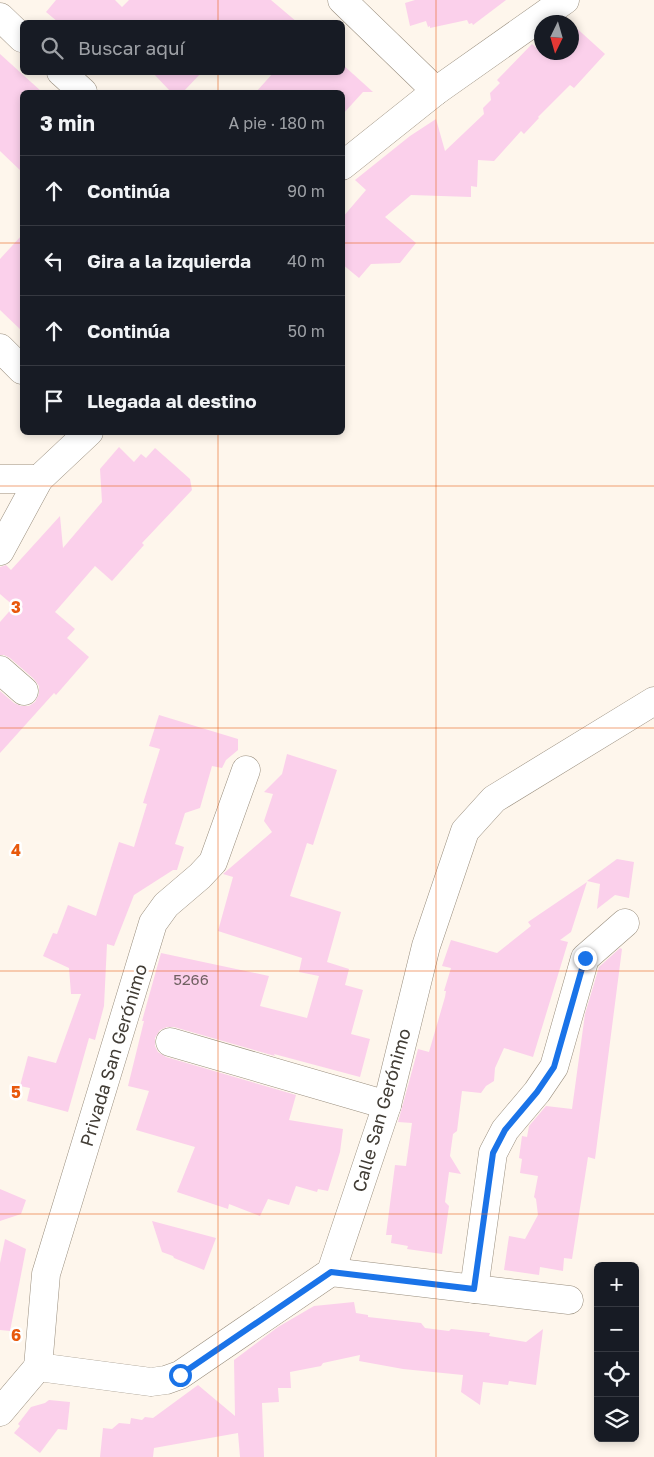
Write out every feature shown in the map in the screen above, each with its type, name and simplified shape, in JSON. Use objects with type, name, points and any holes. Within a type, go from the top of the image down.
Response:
[{"type":"street","points":[[342,0],[436,91]]},
{"type":"street","points":[[345,164],[436,91],[565,0]]},
{"type":"street","points":[[0,17],[20,36]]},
{"type":"street","points":[[64,75],[81,90]]},
{"type":"street","points":[[0,348],[20,368]]},
{"type":"street","points":[[0,551],[39,479],[86,435]]},
{"type":"street","points":[[0,479],[39,479]]},
{"type":"street","points":[[0,670],[24,691]]},
{"type":"street","name":"Calle San Gerónimo","points":[[331,1272],[387,1104],[426,946],[465,831],[494,798],[654,701]]},
{"type":"street","name":"Privada San Gerónimo","points":[[38,1367],[46,1274],[153,923],[166,906],[213,862],[246,770]]},
{"type":"street","points":[[474,1289],[493,1153],[505,1130],[537,1092],[554,1067],[585,958],[626,923]]},
{"type":"street","points":[[170,1042],[387,1104]]},
{"type":"street","points":[[0,1412],[38,1367],[151,1382],[166,1380],[180,1375],[331,1272],[569,1300]]},
{"type":"building","points":[[56,0],[115,0],[122,7],[129,0],[271,0],[295,20],[56,20],[46,12]]},
{"type":"building","points":[[415,0],[506,0],[473,25],[472,23],[469,24],[467,20],[430,28],[426,21],[410,26],[405,3]]},
{"type":"building","points":[[579,30],[605,54],[574,88],[570,85],[524,134],[521,131],[494,161],[478,160],[477,187],[471,186],[471,197],[411,195],[385,217],[416,243],[400,263],[371,264],[359,278],[345,266],[345,214],[366,190],[355,180],[410,136],[436,119],[445,151],[484,114],[483,108],[491,100],[490,93],[500,83],[497,80],[532,44],[534,46],[534,60],[579,60]]},
{"type":"building","points":[[0,54],[20,72],[20,75],[23,75],[40,90],[20,90],[20,170],[0,151]]},
{"type":"building","points":[[345,67],[373,92],[363,92],[345,112],[345,90],[258,90],[271,75],[345,75]]},
{"type":"building","points":[[155,75],[199,75],[185,90],[169,90]]},
{"type":"building","points":[[20,237],[20,329],[0,310],[0,259]]},
{"type":"building","points":[[119,447],[134,462],[141,454],[146,458],[155,448],[190,479],[192,490],[142,543],[144,545],[112,581],[95,566],[55,612],[75,629],[67,638],[89,657],[56,695],[54,693],[0,753],[0,691],[14,703],[21,706],[29,706],[35,702],[39,694],[39,686],[34,679],[10,658],[0,655],[0,622],[14,606],[0,594],[0,567],[6,565],[11,570],[60,516],[63,548],[102,502],[100,469]]},
{"type":"building","points":[[159,715],[238,739],[238,750],[226,760],[222,768],[212,766],[200,808],[185,813],[175,844],[184,847],[177,870],[173,870],[134,895],[114,946],[107,944],[104,1006],[95,1040],[89,1038],[68,1112],[27,1101],[30,1088],[20,1086],[28,1056],[56,1063],[81,994],[71,994],[69,968],[43,956],[53,933],[57,934],[68,905],[96,916],[119,842],[134,847],[147,804],[143,803],[160,749],[149,746]]},
{"type":"building","points":[[287,754],[337,770],[313,845],[307,843],[290,896],[341,912],[327,962],[349,969],[345,985],[363,990],[351,1034],[370,1039],[360,1077],[274,1054],[275,1056],[174,1027],[160,1030],[155,1038],[155,1046],[158,1052],[166,1057],[296,1095],[289,1120],[343,1129],[340,1152],[328,1191],[318,1189],[317,1192],[296,1186],[289,1205],[268,1199],[260,1216],[229,1204],[228,1209],[177,1192],[195,1147],[136,1130],[149,1091],[128,1086],[144,1021],[142,1021],[161,953],[269,976],[260,1006],[307,1018],[319,976],[299,972],[302,958],[218,931],[233,877],[223,874],[272,832],[264,821],[273,794],[264,792],[282,774]]},
{"type":"building","points":[[617,859],[634,862],[629,898],[615,895],[597,909],[600,884],[587,881]]},
{"type":"building","points":[[587,882],[571,932],[560,940],[568,942],[533,1057],[504,1048],[495,1068],[494,1081],[486,1086],[481,1093],[462,1091],[457,1131],[453,1134],[450,1156],[461,1174],[449,1172],[445,1202],[449,1206],[442,1254],[407,1249],[408,1246],[391,1243],[392,1235],[386,1235],[395,1165],[406,1166],[412,1123],[398,1122],[418,1049],[429,1052],[445,997],[446,991],[444,991],[451,968],[442,966],[451,940],[497,953],[531,926],[528,922]]},
{"type":"building","points":[[620,948],[622,949],[595,1159],[588,1157],[572,1259],[564,1258],[563,1271],[540,1267],[539,1275],[504,1270],[509,1236],[525,1239],[538,1215],[536,1199],[534,1197],[538,1176],[520,1173],[522,1159],[519,1158],[522,1136],[527,1137],[529,1126],[546,1106],[572,1109],[585,1014],[599,967]]},
{"type":"building","points":[[0,1189],[26,1200],[21,1214],[0,1221]]},
{"type":"building","points":[[152,1221],[216,1238],[204,1270],[162,1252]]},
{"type":"building","points":[[5,1239],[26,1249],[10,1331],[0,1330],[0,1263]]},
{"type":"building","points":[[354,1302],[356,1313],[368,1315],[368,1317],[421,1323],[425,1328],[490,1333],[489,1336],[526,1342],[543,1329],[536,1385],[509,1381],[508,1385],[483,1382],[480,1405],[461,1392],[463,1375],[403,1369],[359,1361],[360,1355],[290,1372],[291,1388],[278,1388],[279,1402],[262,1403],[264,1457],[240,1457],[238,1433],[154,1448],[153,1457],[100,1457],[103,1428],[112,1429],[119,1423],[130,1424],[131,1418],[142,1420],[145,1417],[153,1418],[198,1385],[235,1416],[234,1360],[278,1327],[314,1306]]},
{"type":"building","points":[[49,1400],[70,1402],[67,1430],[58,1429],[40,1453],[14,1433],[20,1426],[18,1424],[31,1407]]},
{"type":"route","points":[[180,1375],[331,1272],[474,1289],[493,1153],[505,1130],[537,1092],[554,1067],[585,958]]}]
